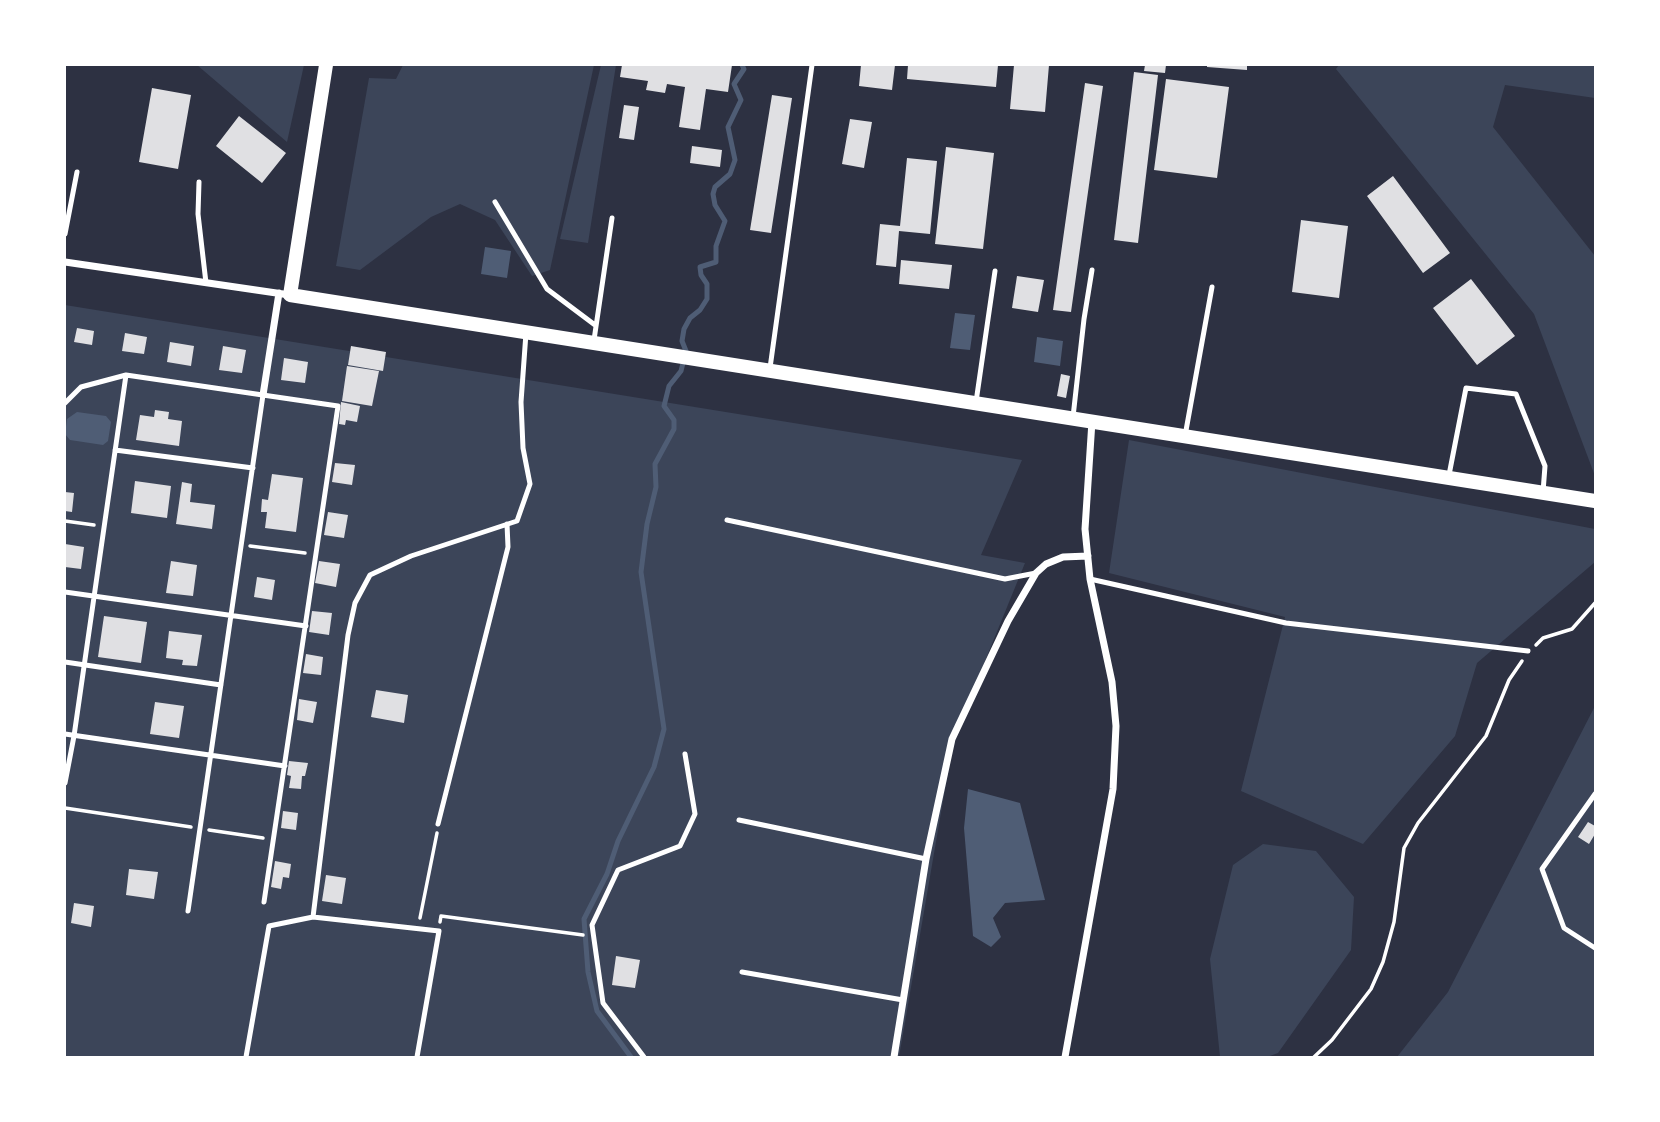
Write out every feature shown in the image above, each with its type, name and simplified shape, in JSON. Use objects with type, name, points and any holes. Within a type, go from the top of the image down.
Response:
[{"type":"main road","points":[[326,65],[284,294],[1595,501]]},
{"type":"street","points":[[65,262],[284,294],[263,395]]},
{"type":"street","points":[[1065,1057],[1113,789],[1115,751],[1112,682],[1090,579],[1085,529],[1092,420]]},
{"type":"street","points":[[894,1057],[926,859],[952,739],[1035,573],[1046,564],[1063,557],[1088,556]]},
{"type":"lane","points":[[770,371],[812,65]]},
{"type":"lane","points":[[65,234],[77,172]]},
{"type":"lane","points":[[199,182],[198,214],[206,283]]},
{"type":"lane","points":[[495,202],[547,289],[595,325]]},
{"type":"lane","points":[[594,343],[612,218]]},
{"type":"lane","points":[[1073,417],[1092,270]]},
{"type":"lane","points":[[976,402],[995,271]]},
{"type":"lane","points":[[1185,436],[1212,287]]},
{"type":"lane","points":[[313,917],[348,635],[355,603],[370,575],[411,556],[517,521],[530,484],[523,448],[521,402],[526,333]]},
{"type":"lane","points":[[65,783],[125,375]]},
{"type":"lane","points":[[65,403],[81,387],[125,375],[338,406],[264,902]]},
{"type":"lane","points":[[1449,478],[1466,388],[1516,394],[1545,466],[1543,493]]},
{"type":"lane","points":[[188,911],[263,395]]},
{"type":"lane","points":[[115,450],[253,468]]},
{"type":"lane","points":[[727,520],[1005,579],[1035,573]]},
{"type":"lane","points":[[438,824],[508,547],[507,524]]},
{"type":"lane","points":[[1090,579],[1286,623],[1528,652]]},
{"type":"lane","points":[[65,592],[306,626]]},
{"type":"lane","points":[[65,662],[221,685]]},
{"type":"lane","points":[[65,734],[285,766]]},
{"type":"lane","points":[[643,1057],[603,1003],[592,925],[618,870],[680,846],[695,814],[685,754]]},
{"type":"lane","points":[[1595,794],[1542,869],[1563,929],[1595,948]]},
{"type":"lane","points":[[1588,805],[1595,810]]},
{"type":"lane","points":[[739,820],[926,859]]},
{"type":"lane","points":[[246,1057],[269,926],[313,917],[439,931],[417,1057]]},
{"type":"lane","points":[[742,972],[903,1000]]},
{"type":"path","points":[[65,521],[104,526]]},
{"type":"path","points":[[241,545],[316,555]]},
{"type":"path","points":[[1314,1057],[1332,1040],[1371,989],[1383,962],[1394,922],[1404,848],[1418,823],[1486,736],[1508,680],[1528,652],[1543,638],[1572,629],[1595,603]]},
{"type":"path","points":[[65,808],[274,840]]},
{"type":"path","points":[[418,929],[438,824]]},
{"type":"path","points":[[439,931],[441,916],[574,934]]},
{"type":"shaded area","points":[[197,65],[304,65],[287,142]]},
{"type":"shaded area","points":[[403,65],[594,65],[550,270],[532,276],[495,220],[460,204],[431,217],[360,270],[336,266],[369,78],[396,79]]},
{"type":"shaded area","points":[[601,65],[616,65],[588,243],[560,239]]},
{"type":"shaded area","points":[[1339,65],[1595,65],[1595,98],[1505,85],[1493,127],[1595,256],[1595,476],[1534,314],[1336,69]]},
{"type":"shaded area","points":[[485,247],[511,251],[507,278],[481,274]]},
{"type":"shaded area","points":[[65,305],[1022,460],[981,555],[1025,563],[954,737],[899,1057],[65,1057]]},
{"type":"shaded area","points":[[955,313],[975,315],[970,350],[950,348]]},
{"type":"shaded area","points":[[1037,337],[1063,341],[1060,366],[1034,362]]},
{"type":"shaded area","points":[[77,412],[106,416],[111,422],[108,441],[103,445],[70,440],[65,434],[67,419]]},
{"type":"shaded area","points":[[1129,440],[1595,529],[1595,562],[1477,663],[1455,736],[1363,844],[1241,791],[1285,617],[1109,573]]},
{"type":"shaded area","points":[[1595,706],[1595,1057],[1397,1057],[1448,992]]},
{"type":"shaded area","points":[[968,789],[1020,803],[1045,900],[1005,903],[993,918],[1001,937],[991,947],[973,936],[964,828]]},
{"type":"shaded area","points":[[1263,844],[1316,851],[1354,897],[1351,950],[1278,1053],[1267,1057],[1220,1057],[1210,959],[1233,865]]},
{"type":"building","points":[[622,65],[732,65],[728,92],[706,89],[700,130],[679,127],[685,87],[667,84],[665,93],[646,90],[648,81],[620,77]]},
{"type":"building","points":[[861,65],[895,65],[892,90],[859,86]]},
{"type":"building","points":[[908,65],[998,65],[996,87],[907,79]]},
{"type":"building","points":[[1014,65],[1049,65],[1045,112],[1010,109]]},
{"type":"building","points":[[1145,65],[1166,65],[1165,73],[1144,71]]},
{"type":"building","points":[[1247,65],[1247,70],[1207,67]]},
{"type":"building","points":[[1134,72],[1158,75],[1138,243],[1114,240]]},
{"type":"building","points":[[1166,79],[1229,87],[1217,178],[1154,170]]},
{"type":"building","points":[[1085,83],[1103,86],[1071,312],[1053,310]]},
{"type":"building","points":[[152,88],[191,95],[178,169],[139,162]]},
{"type":"building","points":[[772,95],[792,98],[771,233],[750,230]]},
{"type":"building","points":[[624,105],[639,107],[634,140],[619,138]]},
{"type":"building","points":[[239,116],[286,153],[262,183],[216,146]]},
{"type":"building","points":[[850,119],[872,122],[864,168],[842,164]]},
{"type":"building","points":[[692,146],[722,150],[720,167],[690,163]]},
{"type":"building","points":[[946,147],[994,153],[983,249],[935,244]]},
{"type":"building","points":[[907,158],[937,161],[930,234],[899,231],[896,267],[876,265],[880,224],[900,226]]},
{"type":"building","points":[[1393,176],[1450,253],[1423,273],[1367,196]]},
{"type":"building","points":[[1301,220],[1348,226],[1339,298],[1292,292]]},
{"type":"building","points":[[901,260],[952,265],[949,289],[899,284]]},
{"type":"building","points":[[1017,276],[1044,280],[1038,312],[1012,308]]},
{"type":"building","points":[[1471,279],[1515,336],[1477,365],[1433,308]]},
{"type":"building","points":[[77,328],[94,331],[92,345],[74,342]]},
{"type":"building","points":[[125,333],[147,337],[144,354],[122,351]]},
{"type":"building","points":[[170,342],[194,346],[191,366],[167,362]]},
{"type":"building","points":[[223,346],[246,350],[242,373],[219,370]]},
{"type":"building","points":[[351,346],[386,352],[383,371],[348,365]]},
{"type":"building","points":[[284,358],[308,362],[305,383],[281,380]]},
{"type":"building","points":[[347,366],[379,371],[372,406],[342,401]]},
{"type":"building","points":[[1061,374],[1070,376],[1066,398],[1057,396]]},
{"type":"building","points":[[341,402],[360,406],[357,422],[346,420],[345,425],[339,424]]},
{"type":"building","points":[[155,410],[169,412],[168,419],[182,421],[179,446],[136,440],[140,415],[154,417]]},
{"type":"building","points":[[335,463],[355,465],[352,485],[332,482]]},
{"type":"building","points":[[272,474],[303,478],[296,532],[265,528],[267,512],[261,512],[262,499],[268,500]]},
{"type":"building","points":[[135,481],[171,486],[167,518],[131,513]]},
{"type":"building","points":[[182,482],[192,484],[190,502],[215,505],[212,529],[176,524]]},
{"type":"building","points":[[65,492],[74,493],[72,512],[65,511]]},
{"type":"building","points":[[328,512],[348,515],[344,538],[324,535]]},
{"type":"building","points":[[65,544],[84,547],[81,569],[65,567]]},
{"type":"building","points":[[171,561],[197,565],[193,596],[166,593]]},
{"type":"building","points":[[319,561],[340,564],[336,587],[315,583]]},
{"type":"building","points":[[257,577],[275,580],[272,600],[254,597]]},
{"type":"building","points":[[312,611],[332,613],[329,635],[309,632]]},
{"type":"building","points":[[104,616],[147,622],[141,663],[98,657]]},
{"type":"building","points":[[169,631],[202,635],[197,666],[182,665],[183,660],[166,658]]},
{"type":"building","points":[[306,654],[323,657],[321,675],[303,673]]},
{"type":"building","points":[[376,690],[408,695],[404,723],[371,717]]},
{"type":"building","points":[[299,699],[317,702],[313,723],[297,720]]},
{"type":"building","points":[[155,702],[184,706],[179,738],[150,734]]},
{"type":"building","points":[[289,761],[308,763],[305,776],[302,776],[301,789],[289,788]]},
{"type":"building","points":[[283,811],[298,813],[296,830],[281,828]]},
{"type":"building","points":[[1588,822],[1595,826],[1595,834],[1589,844],[1578,837]]},
{"type":"building","points":[[275,861],[291,864],[289,878],[283,877],[281,889],[271,887]]},
{"type":"building","points":[[129,869],[158,872],[154,899],[126,895]]},
{"type":"building","points":[[326,875],[346,878],[342,904],[322,901]]},
{"type":"building","points":[[74,903],[94,906],[91,927],[71,923]]},
{"type":"building","points":[[616,956],[640,960],[635,988],[612,985]]},
{"type":"waterway","points":[[631,1057],[597,1011],[588,972],[584,919],[654,767],[664,729],[641,572],[647,524],[656,487],[655,464],[674,429],[674,420],[664,406],[669,386],[681,371],[686,351],[682,341],[684,329],[707,299],[707,284],[701,275],[700,267],[716,262],[716,246],[725,221],[715,205],[713,194],[715,187],[730,174],[735,160],[728,127],[741,100],[734,84],[744,69],[742,65]]}]
